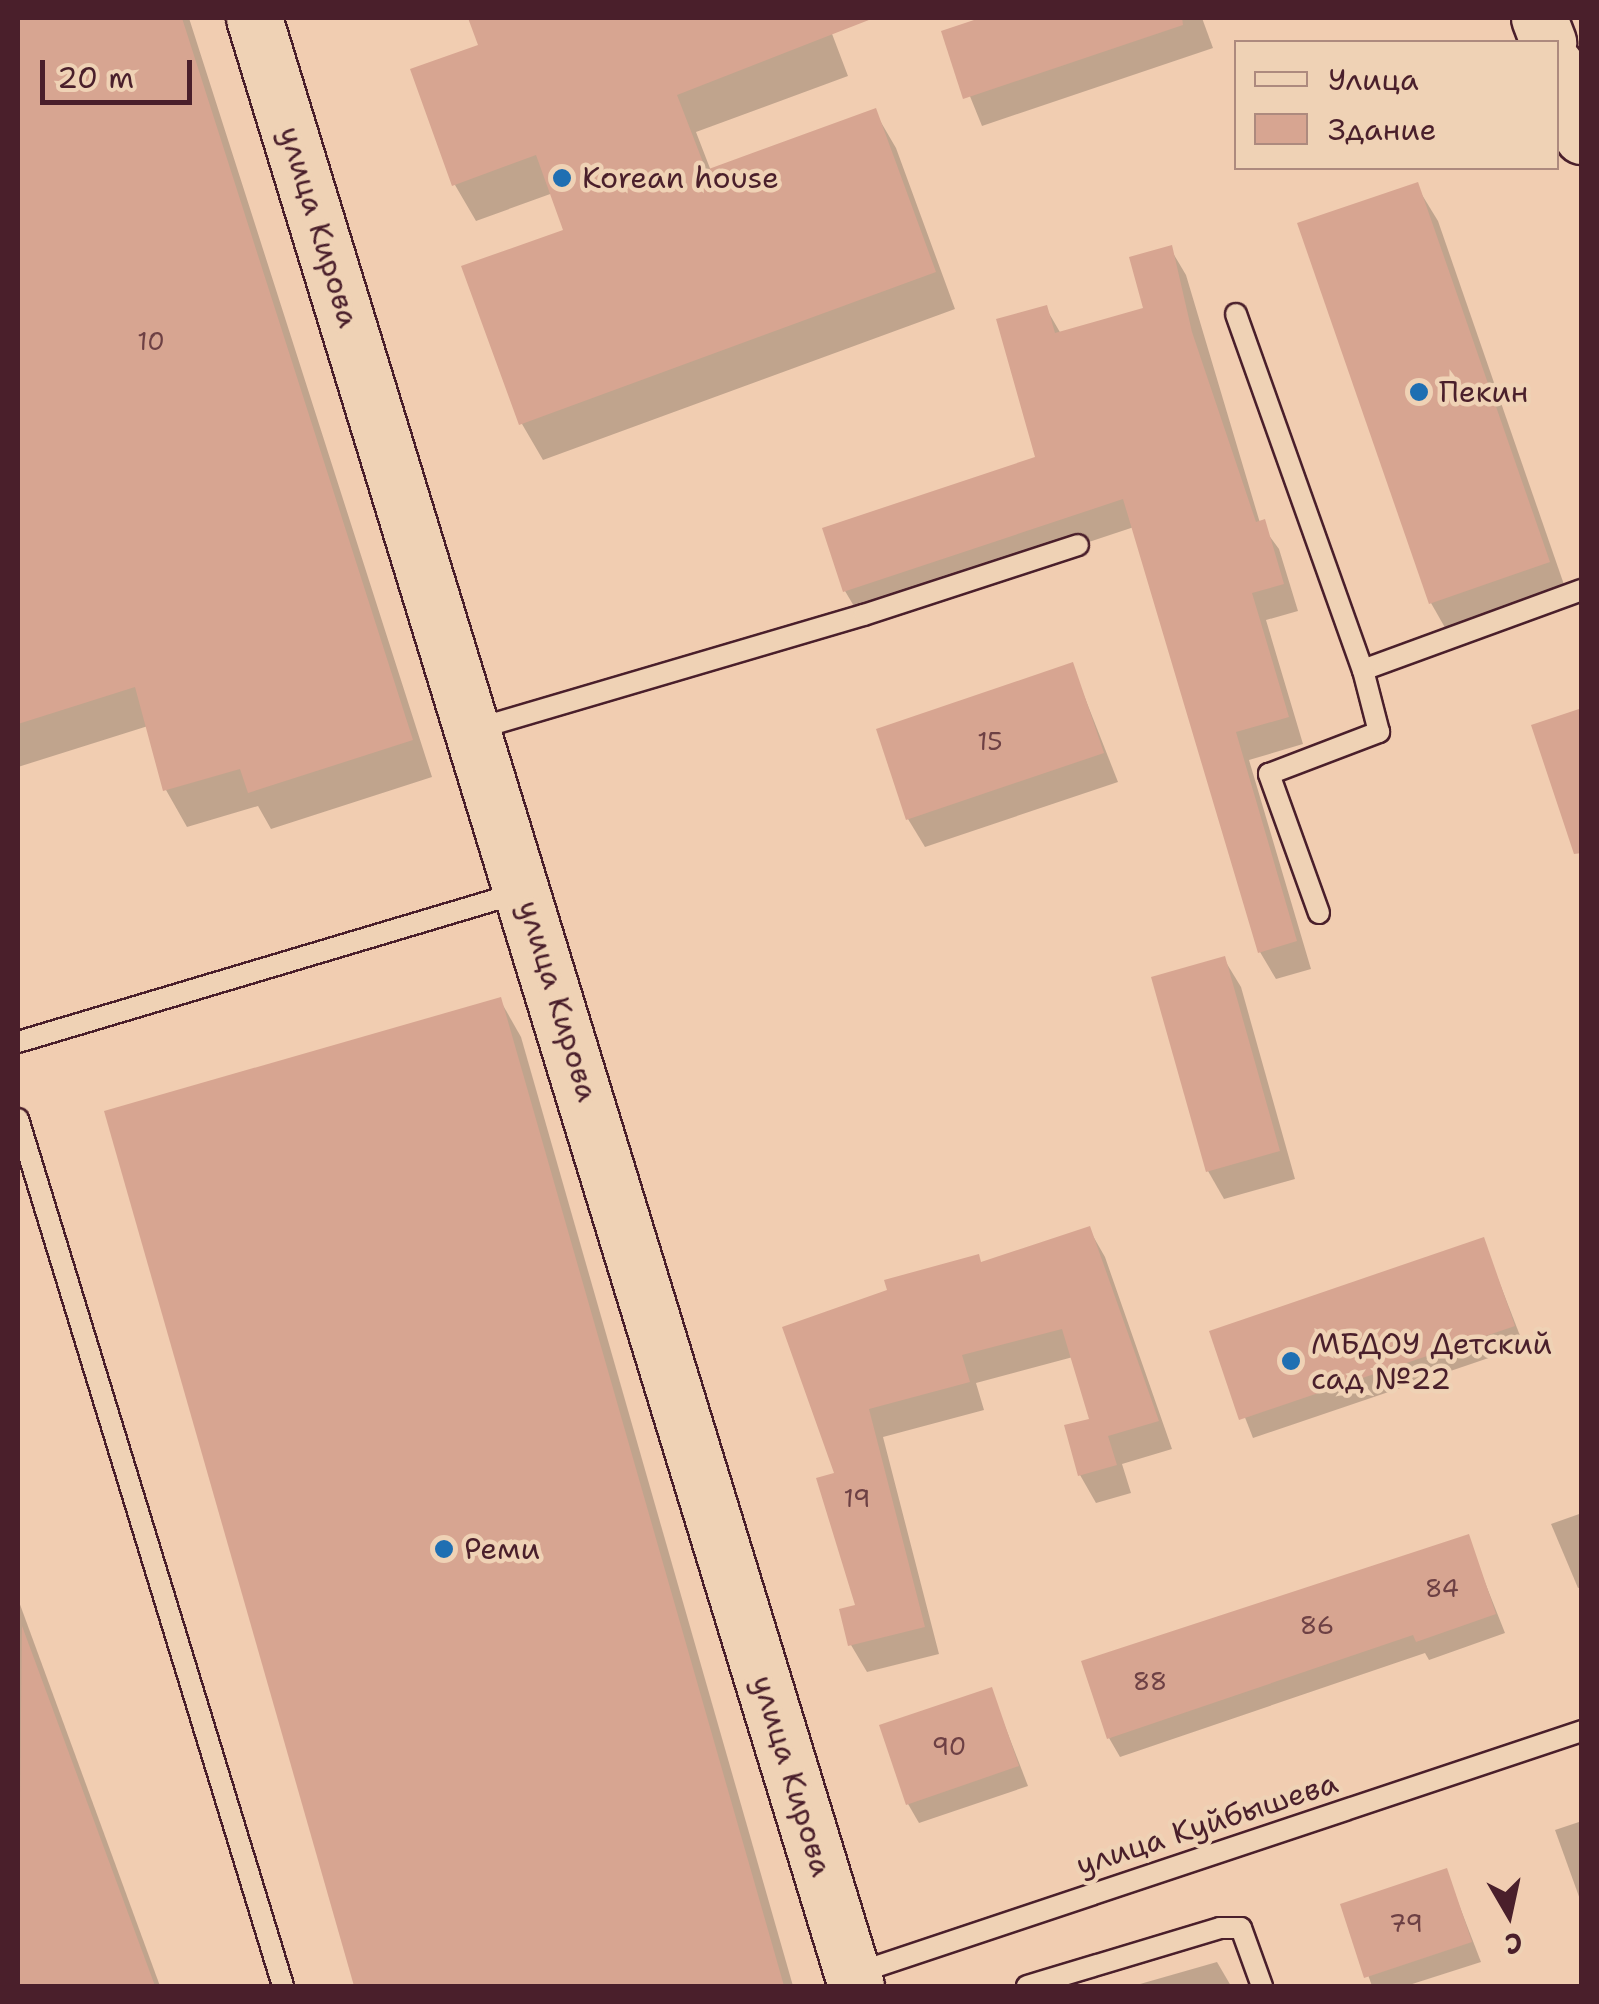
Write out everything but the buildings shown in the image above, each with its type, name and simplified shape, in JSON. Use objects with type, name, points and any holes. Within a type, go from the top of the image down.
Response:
[{"type":"street","name":"улица Кирова","points":[[254,18],[476,729],[854,1981]]},
{"type":"street","points":[[1559,74],[1582,136]]},
{"type":"lane","points":[[1236,314],[1362,670],[1378,732],[1269,774],[1319,913]]},
{"type":"lane","points":[[476,729],[864,615],[1078,545]]},
{"type":"lane","points":[[1362,670],[1582,590]]},
{"type":"lane","points":[[18,1042],[525,891]]},
{"type":"lane","points":[[18,1119],[283,1986]]},
{"type":"lane","name":"улица Куйбышева","points":[[854,1981],[1582,1731]]},
{"type":"lane","points":[[1027,1986],[1220,1928],[1241,1928],[1262,1986]]},
{"type":"place","name":"Korean house","points":[[562,178]]},
{"type":"place","name":"Пекин","points":[[1419,392]]},
{"type":"place","name":"МБДОУ Детский сад №22","points":[[1291,1361]]},
{"type":"place","name":"Реми","points":[[444,1549]]}]
